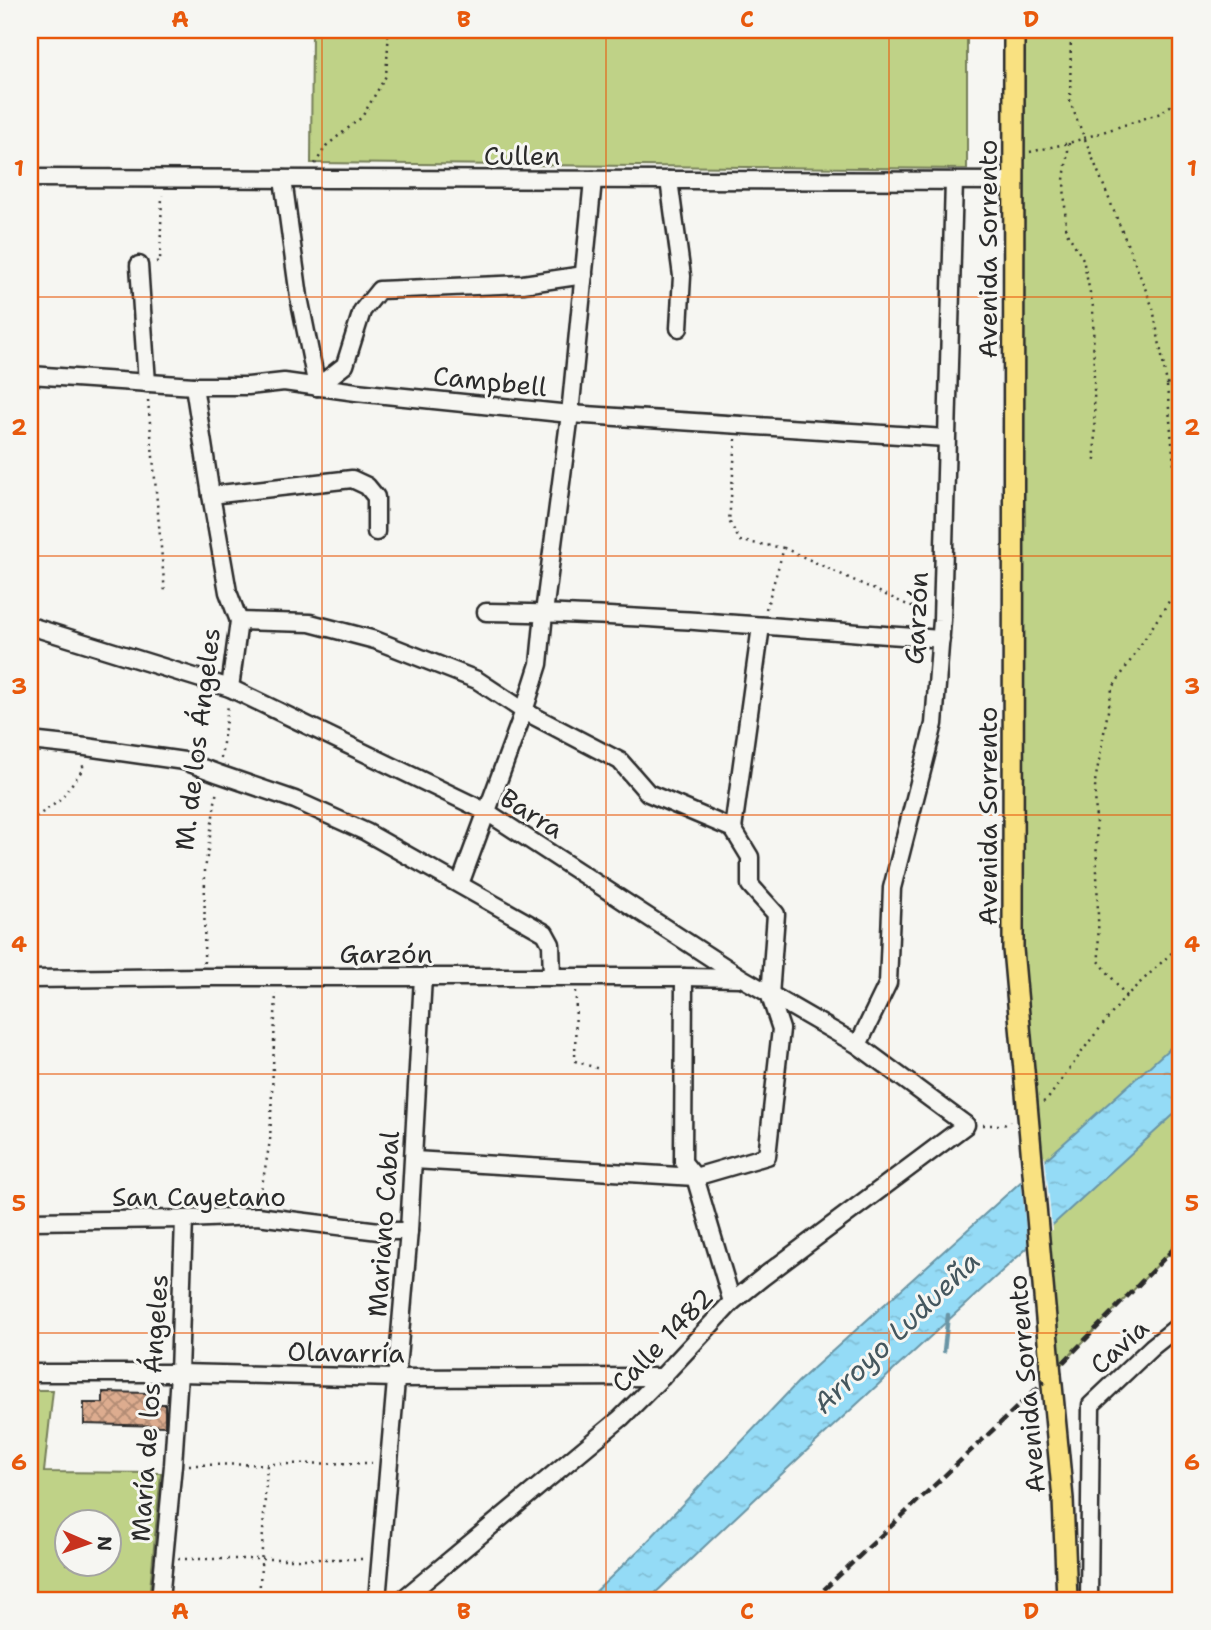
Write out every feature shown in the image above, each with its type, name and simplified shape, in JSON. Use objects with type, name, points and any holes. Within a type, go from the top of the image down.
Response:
[{"type":"main road","name":"Avenida Sorrento","points":[[1014,30],[1013,949],[1063,1499],[1067,1600]]},
{"type":"street","name":"Cullen","points":[[30,177],[1013,181]]},
{"type":"street","points":[[283,178],[299,297],[317,387],[345,365],[362,311],[379,290],[523,284],[584,275]]},
{"type":"street","points":[[460,884],[539,664],[570,414],[593,180]]},
{"type":"street","points":[[669,180],[682,276],[679,328]]},
{"type":"street","name":"Garzón","points":[[858,1045],[888,983],[892,888],[934,724],[942,620],[954,181]]},
{"type":"street","points":[[139,265],[147,383]]},
{"type":"street","name":"Campbell","points":[[30,375],[194,386],[247,386],[284,382],[570,414],[946,438]]},
{"type":"street","name":"M. de los Ángeles","points":[[194,386],[228,592],[239,621],[230,688]]},
{"type":"street","points":[[211,495],[352,479],[367,486],[376,497],[376,532]]},
{"type":"street","points":[[486,612],[544,613],[941,639]]},
{"type":"street","points":[[239,621],[310,623],[374,640],[477,680],[524,711],[620,761],[648,793],[733,829],[750,857],[750,885],[776,914],[770,996],[781,1029],[767,1156],[695,1177],[414,1160]]},
{"type":"street","name":"Barra","points":[[30,626],[230,688],[487,812],[770,996],[858,1045],[966,1125]]},
{"type":"street","points":[[733,829],[761,626]]},
{"type":"street","points":[[30,741],[184,761],[295,800],[366,832],[545,933],[551,944],[552,977]]},
{"type":"street","points":[[684,976],[683,1162],[695,1177],[732,1302]]},
{"type":"street","name":"Mariano Cabal","points":[[377,1600],[409,1231],[423,977]]},
{"type":"street","name":"Garzón","points":[[30,979],[742,978]]},
{"type":"street","name":"Calle 1482","points":[[402,1600],[621,1418],[732,1302],[966,1125]]},
{"type":"street","name":"San Cayetano","points":[[30,1221],[257,1216],[379,1231],[409,1231]]},
{"type":"street","name":"María de los Ángeles","points":[[160,1600],[179,1373],[184,1219]]},
{"type":"street","name":"Cavia","points":[[1089,1600],[1091,1405],[1181,1324]]},
{"type":"street","name":"Olavarría","points":[[30,1374],[179,1373],[396,1378],[662,1377]]},
{"type":"path","points":[[306,178],[326,146],[362,117],[386,76],[389,30]]},
{"type":"path","points":[[1071,30],[1070,102],[1153,308],[1167,384],[1176,488],[1181,676]]},
{"type":"path","points":[[1014,156],[1069,143],[1158,114],[1181,99]]},
{"type":"path","points":[[1069,143],[1064,180],[1066,231],[1083,259],[1093,307],[1095,464]]},
{"type":"path","points":[[139,265],[160,261],[162,178]]},
{"type":"path","points":[[147,383],[164,593]]},
{"type":"path","points":[[1167,384],[1181,386]]},
{"type":"path","points":[[738,426],[729,521],[740,541],[784,548],[942,620]]},
{"type":"path","points":[[761,626],[784,548]]},
{"type":"path","points":[[1126,996],[1099,961],[1094,782],[1112,689],[1177,589]]},
{"type":"path","name":"M. de los Ángeles","points":[[204,977],[205,870],[230,688]]},
{"type":"path","points":[[30,821],[59,801],[83,769],[86,747]]},
{"type":"path","points":[[1036,1106],[1047,1100],[1126,996],[1181,944]]},
{"type":"path","points":[[257,1216],[270,1142],[277,977]]},
{"type":"path","points":[[576,977],[575,1061],[599,1069]]},
{"type":"path","points":[[966,1125],[1004,1125],[1015,1119]]},
{"type":"path","points":[[173,1465],[389,1463]]},
{"type":"path","points":[[259,1600],[267,1464]]},
{"type":"path","points":[[163,1558],[381,1559]]},
{"type":"green space","points":[[312,30],[967,30],[967,169],[311,163]]},
{"type":"green space","points":[[1014,30],[1181,30],[1181,1241],[1051,1375],[1013,949]]},
{"type":"green space","points":[[30,1390],[53,1390],[44,1472],[161,1473],[149,1600],[30,1600]]},
{"type":"water","name":"Arroyo Ludueña","points":[[1181,1038],[1181,1108],[846,1414],[648,1600],[587,1600],[644,1545],[798,1382]]},
{"type":"pier","points":[[1045,1156],[1052,1230],[1028,1252],[1021,1178]]},
{"type":"building","points":[[103,1392],[149,1393],[149,1404],[165,1404],[165,1426],[84,1424],[84,1403],[103,1403]]},
{"type":"waterway","points":[[944,1351],[948,1315]]},
{"type":"railway","points":[[813,1600],[1051,1375],[1181,1241]]}]
